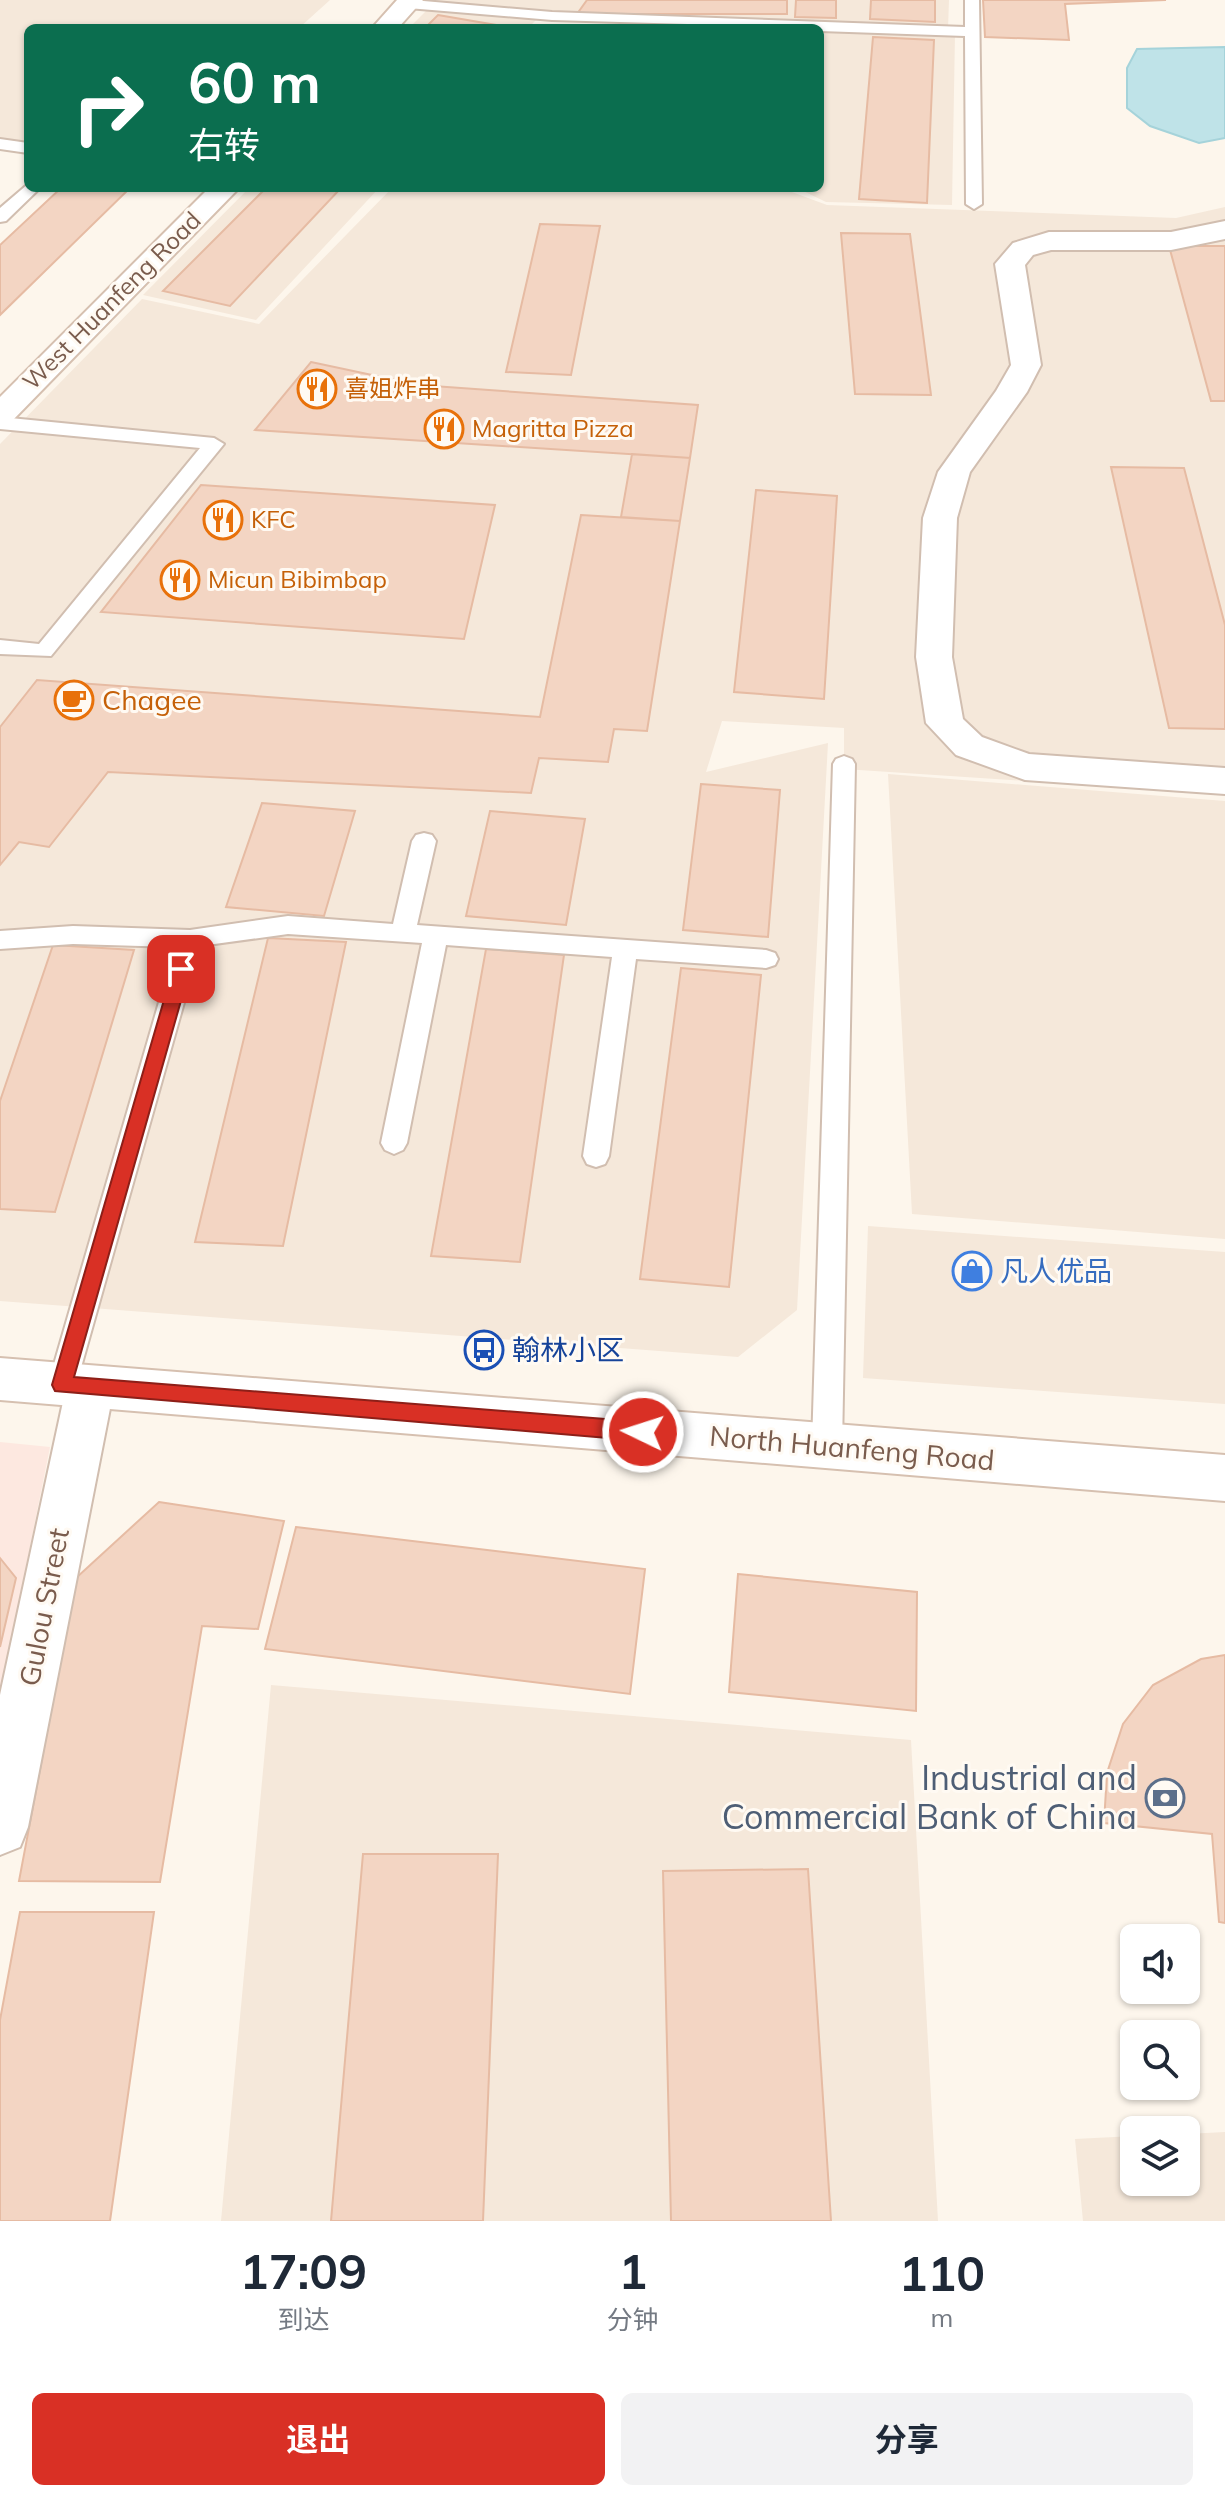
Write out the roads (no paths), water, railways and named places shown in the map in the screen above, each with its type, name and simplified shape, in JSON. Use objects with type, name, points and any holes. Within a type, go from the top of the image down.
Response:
[{"type":"street","points":[[388,24],[409,2]]},
{"type":"street","name":"West Huanfeng Road","points":[[0,415],[221,192]]},
{"type":"street","points":[[1225,230],[1171,241],[1049,241],[1023,249],[1010,264],[1026,365],[1011,392],[954,472],[940,518],[934,657],[945,723],[969,746],[1025,767],[1225,781]]},
{"type":"street","name":"North Huanfeng Road","points":[[0,1379],[1225,1478]]},
{"type":"street","name":"Gulou Street","points":[[0,1827],[76,1386]]},
{"type":"lane","points":[[552,16],[566,0]]},
{"type":"lane","points":[[972,0],[974,204]]},
{"type":"lane","points":[[409,2],[552,16],[762,24]]},
{"type":"lane","points":[[824,26],[973,32]]},
{"type":"lane","points":[[0,144],[24,147]]},
{"type":"lane","points":[[0,217],[28,192]]},
{"type":"lane","points":[[0,423],[214,444],[44,651],[0,647]]},
{"type":"lane","points":[[827,1446],[844,764]]},
{"type":"lane","points":[[403,933],[424,841]]},
{"type":"lane","points":[[0,940],[73,935],[190,939],[288,925],[766,959]]},
{"type":"lane","points":[[394,1143],[436,936]]},
{"type":"lane","points":[[76,1386],[190,939]]},
{"type":"lane","points":[[596,1156],[625,949]]},
{"type":"water","points":[[1225,47],[1225,138],[1199,143],[1150,126],[1127,108],[1127,68],[1137,49]]},
{"type":"place","name":"喜姐炸串","points":[[317,389]]},
{"type":"place","name":"Magritta Pizza","points":[[444,429]]},
{"type":"place","name":"KFC","points":[[223,520]]},
{"type":"place","name":"Micun Bibimbap","points":[[180,580]]},
{"type":"place","name":"Chagee","points":[[74,700]]},
{"type":"place","name":"凡人优品","points":[[972,1271]]},
{"type":"place","name":"翰林小区","points":[[484,1350]]},
{"type":"place","name":"Industrial and Commercial Bank of China","points":[[1165,1798]]}]
